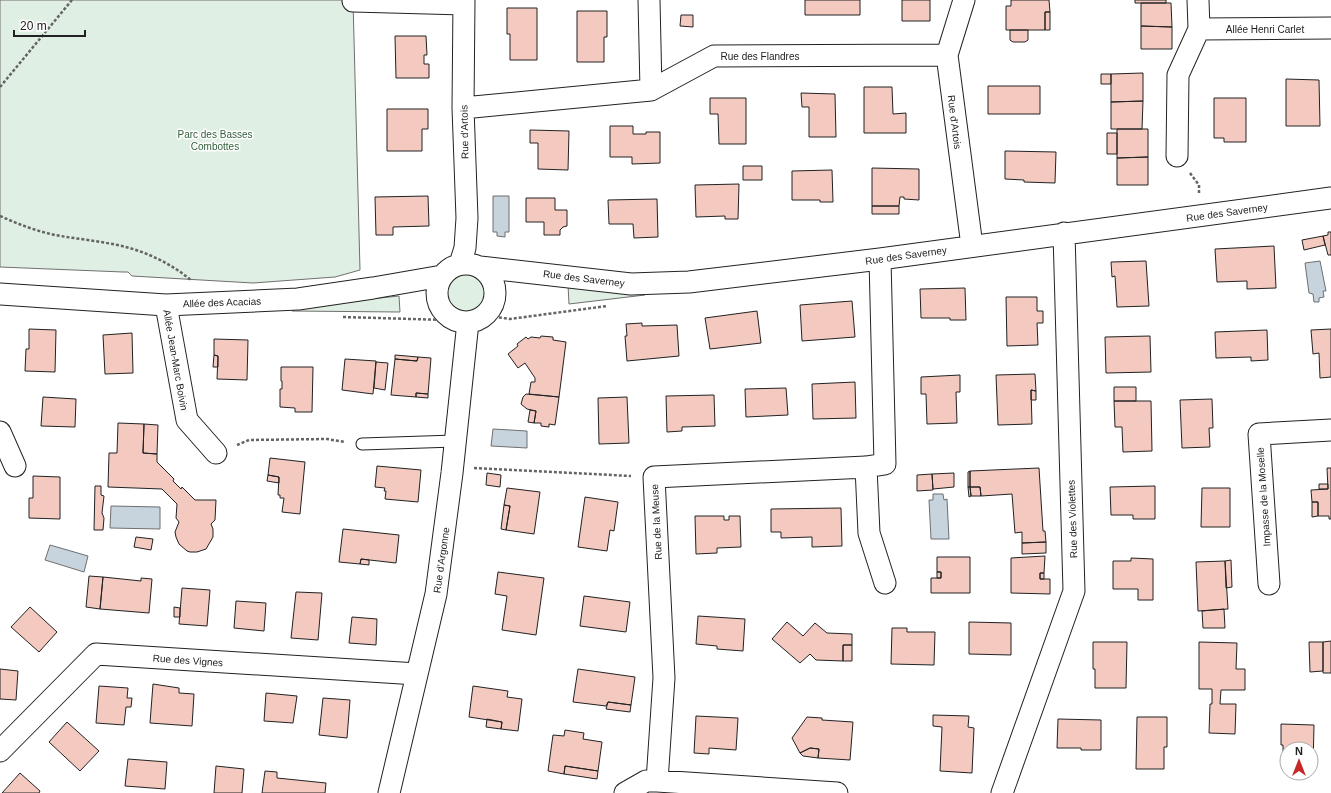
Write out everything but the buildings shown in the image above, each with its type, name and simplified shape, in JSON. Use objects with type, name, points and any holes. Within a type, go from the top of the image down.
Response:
[{"type":"street","points":[[649,0],[651,90]]},
{"type":"street","name":"Rue d'Artois","points":[[964,0],[947,55],[972,246]]},
{"type":"street","points":[[1177,156],[1178,74],[1199,29],[1198,0]]},
{"type":"street","points":[[353,1],[464,2]]},
{"type":"street","name":"Rue d'Artois","points":[[460,264],[465,248],[467,218],[463,108],[464,2]]},
{"type":"street","name":"Allée Henri Carlet","points":[[1199,29],[1331,28]]},
{"type":"street","name":"Rue des Flandres","points":[[463,108],[651,90],[714,56],[947,55]]},
{"type":"street","name":"Rue des Saverney","points":[[480,267],[631,284],[689,282],[880,259],[1331,198]]},
{"type":"street","name":"Rue des Violettes","points":[[1002,793],[1074,591],[1064,233]]},
{"type":"street","name":"Rue de la Meuse","points":[[657,781],[664,678],[654,477],[866,467],[885,464],[880,259]]},
{"type":"street","points":[[460,264],[471,264],[480,267],[488,273],[496,290],[495,299],[491,308],[485,315],[477,320],[468,322],[461,322],[448,317],[437,301],[437,288],[442,276],[450,268],[460,264]]},
{"type":"street","name":"Allée des Acacias","points":[[0,294],[166,305],[298,299],[442,276]]},
{"type":"street","name":"Allée Jean-Marc Boivin","points":[[166,305],[187,420],[216,453]]},
{"type":"street","name":"Rue d'Argonne","points":[[389,793],[436,594],[453,467],[468,322]]},
{"type":"street","name":"Impasse de la Moselle","points":[[1269,584],[1259,434],[1331,430]]},
{"type":"street","points":[[0,432],[15,466]]},
{"type":"street","points":[[866,467],[869,534],[885,583]]},
{"type":"street","name":"Rue des Vignes","points":[[0,751],[96,654],[418,674]]},
{"type":"street","points":[[625,793],[646,781],[837,793]]},
{"type":"lane","points":[[362,444],[455,441]]},
{"type":"path","points":[[0,88],[72,0]]},
{"type":"path","points":[[1177,156],[1199,185],[1199,216]]},
{"type":"path","points":[[0,216],[21,226],[54,235],[122,246],[148,255],[181,271],[217,302]]},
{"type":"path","points":[[216,453],[249,440],[327,439],[362,444]]},
{"type":"path","points":[[453,467],[654,477]]},
{"type":"green space","name":"Parc des Basses Combottes","points":[[0,0],[353,0],[360,270],[335,277],[253,283],[132,276],[128,272],[0,267]]},
{"type":"green space","points":[[467,269],[479,273],[485,279],[489,291],[485,303],[479,309],[467,313],[455,309],[449,303],[445,291],[449,279],[455,273]]},
{"type":"green space","points":[[568,285],[643,290],[645,295],[569,304]]},
{"type":"green space","points":[[399,296],[400,312],[292,311],[292,307]]},
{"type":"shaded area","points":[[493,196],[509,196],[509,232],[505,232],[505,237],[497,236],[497,232],[493,232]]},
{"type":"shaded area","points":[[1320,261],[1326,291],[1323,291],[1324,297],[1319,298],[1319,302],[1314,302],[1313,294],[1309,293],[1305,263]]},
{"type":"shaded area","points":[[493,429],[527,431],[527,448],[491,446]]},
{"type":"shaded area","points":[[933,494],[943,494],[944,500],[947,499],[949,539],[931,539],[929,500],[933,500]]},
{"type":"shaded area","points":[[111,506],[160,507],[160,529],[110,528]]},
{"type":"shaded area","points":[[50,545],[88,556],[84,572],[45,560]]}]
